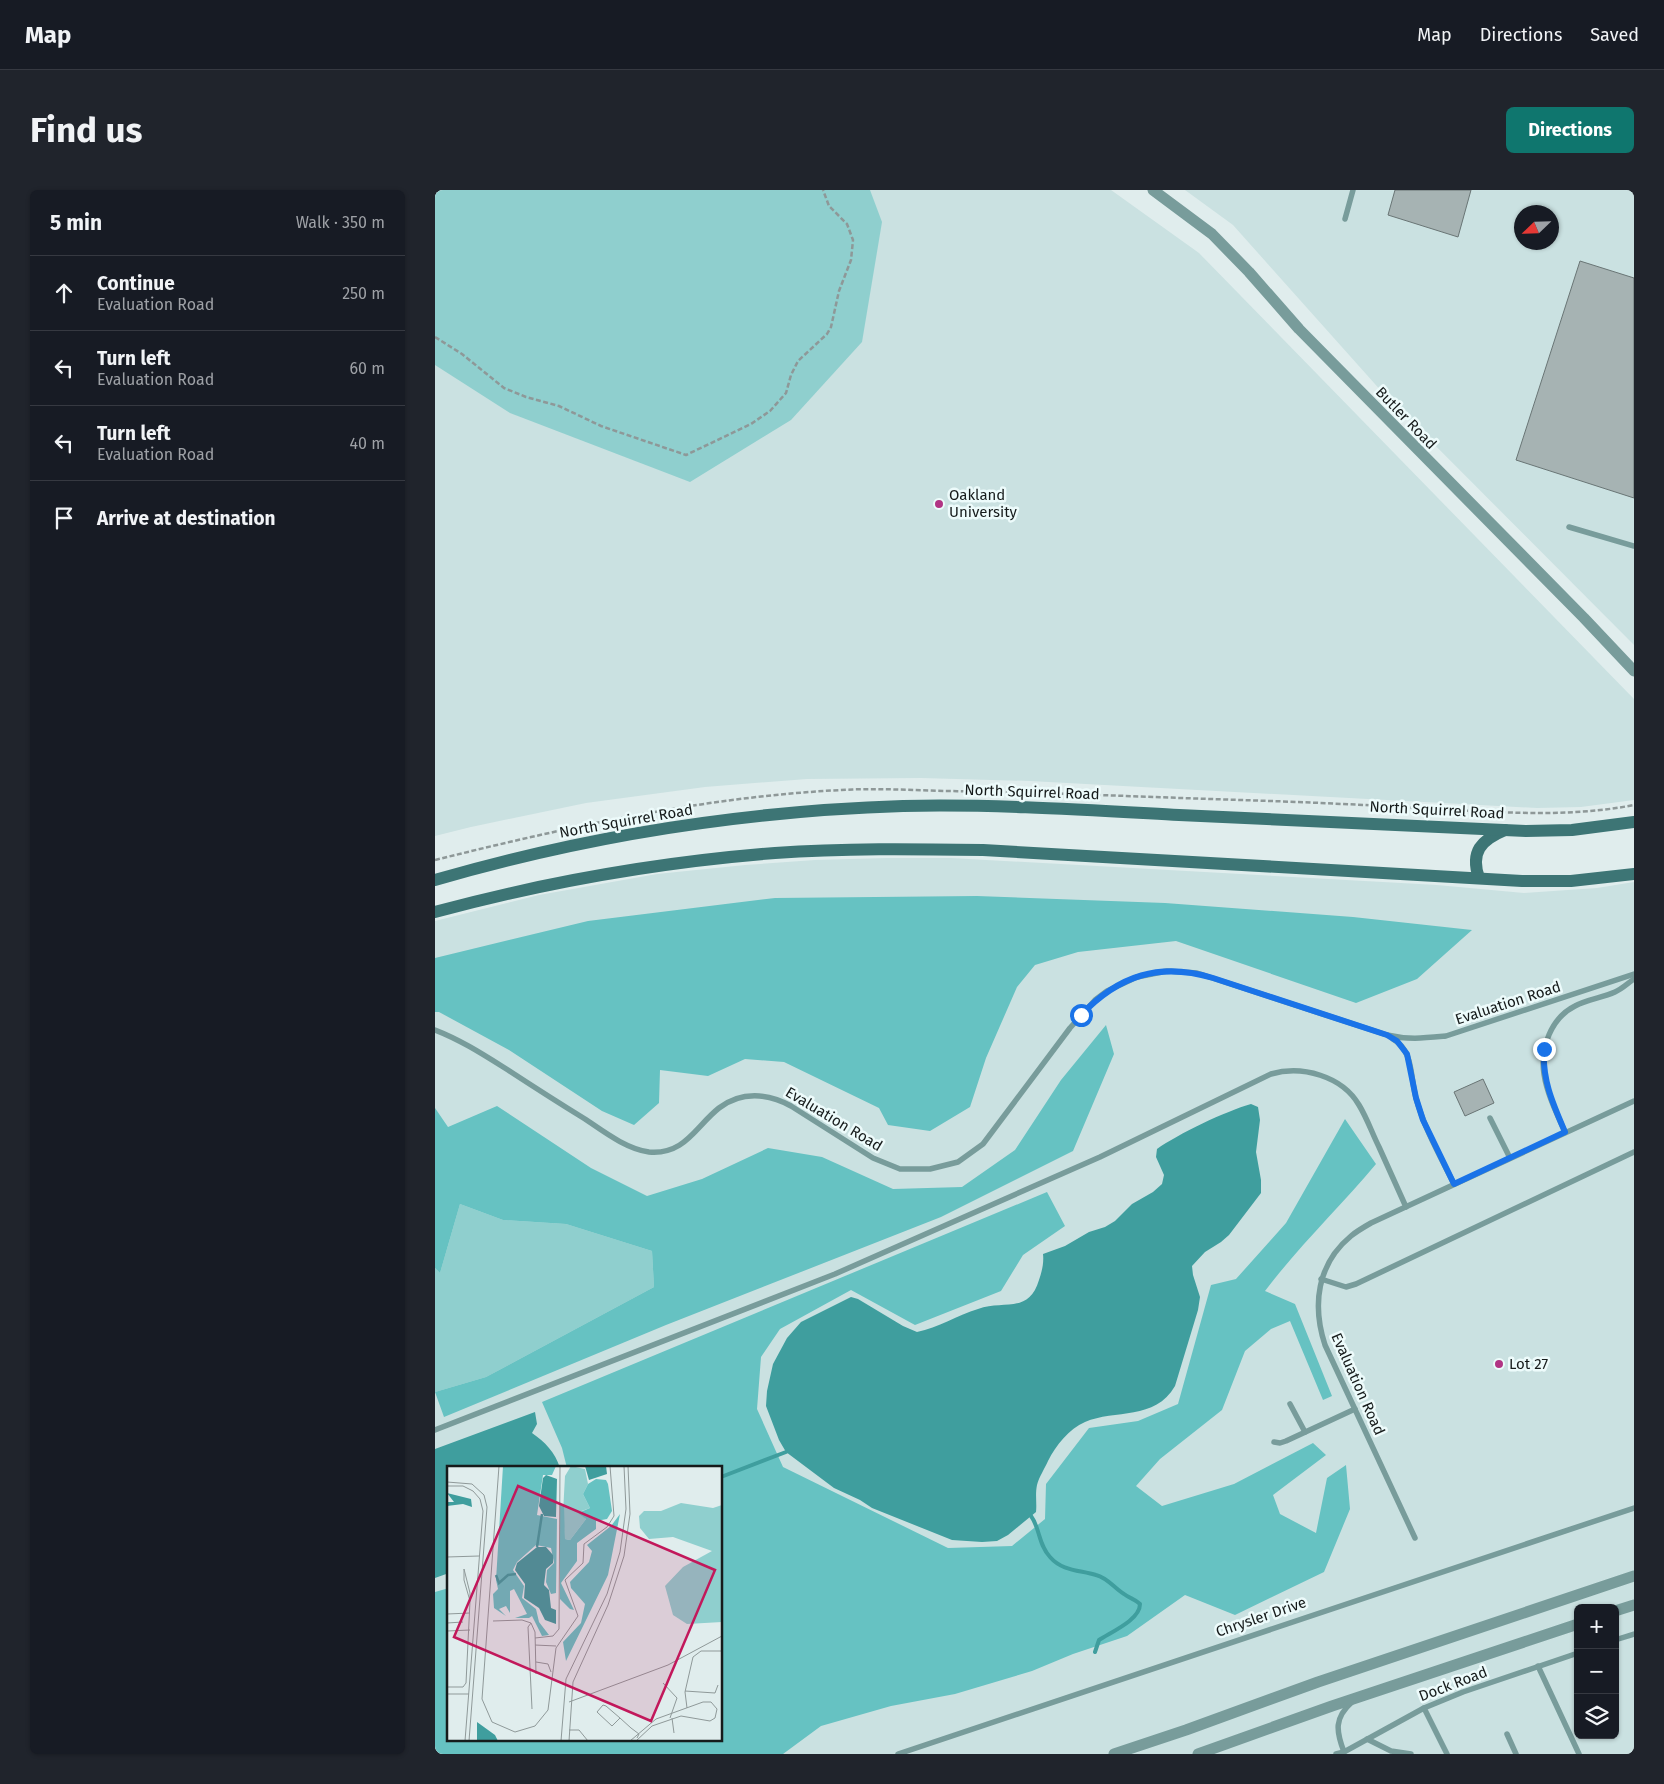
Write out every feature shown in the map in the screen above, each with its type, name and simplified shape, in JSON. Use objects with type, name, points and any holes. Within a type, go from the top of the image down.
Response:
[{"type":"main road","name":"North Squirrel Road","points":[[435,880],[538,854],[643,833],[781,814],[893,807],[979,805],[1505,830],[1572,830],[1634,822]]},
{"type":"main road","points":[[1479,878],[1475,865],[1477,852],[1487,839],[1505,830]]},
{"type":"main road","points":[[435,912],[523,890],[640,869],[730,857],[831,850],[983,850],[1522,881],[1571,880],[1634,874]]},
{"type":"street","name":"Butler Road","points":[[1153,190],[1218,240],[1299,328],[1423,457],[1584,618],[1634,671]]},
{"type":"street","points":[[1114,1754],[1318,1682],[1634,1576]]},
{"type":"street","points":[[1619,1610],[1634,1605]]},
{"type":"street","points":[[1198,1754],[1356,1698],[1574,1625]]},
{"type":"lane","points":[[1345,219],[1353,190]]},
{"type":"lane","points":[[1569,527],[1634,546]]},
{"type":"lane","name":"Evaluation Road","points":[[435,1030],[454,1037],[477,1050],[608,1134],[634,1148],[649,1152],[663,1151],[678,1146],[689,1140],[720,1107],[735,1099],[749,1096],[767,1096],[779,1099],[791,1106],[873,1158],[900,1169],[930,1169],[958,1162],[983,1144],[1081,1015],[1107,991],[1137,977],[1167,971],[1197,973],[1387,1035],[1403,1039],[1417,1039],[1446,1036],[1634,974]]},
{"type":"lane","name":"Evaluation Road","points":[[1415,1538],[1325,1345],[1319,1327],[1317,1304],[1321,1279],[1336,1251],[1352,1235],[1371,1223],[1565,1132],[1544,1075],[1544,1049],[1550,1032],[1559,1018],[1576,1005],[1615,992],[1634,979]]},
{"type":"lane","name":"Evaluation Road","points":[[1387,1035],[1397,1041],[1407,1054],[1416,1098],[1423,1120],[1454,1184]]},
{"type":"lane","points":[[435,1430],[835,1274],[1100,1157],[1271,1074],[1282,1071],[1312,1073],[1326,1077],[1345,1088],[1359,1104],[1406,1207]]},
{"type":"lane","points":[[1565,1132],[1634,1101]]},
{"type":"lane","points":[[1490,1118],[1510,1158]]},
{"type":"lane","points":[[1321,1279],[1346,1287],[1356,1284],[1634,1152]]},
{"type":"lane","points":[[1290,1404],[1305,1432]]},
{"type":"lane","points":[[1274,1442],[1280,1443],[1355,1409]]},
{"type":"lane","name":"Chrysler Drive","points":[[898,1754],[1634,1508]]},
{"type":"lane","points":[[1619,1639],[1634,1634]]},
{"type":"lane","name":"Dock Road","points":[[1336,1754],[1343,1753],[1424,1708],[1463,1692],[1574,1654]]},
{"type":"lane","points":[[1539,1666],[1579,1754]]},
{"type":"lane","points":[[1343,1753],[1337,1735],[1337,1727],[1343,1710],[1356,1698]]},
{"type":"lane","points":[[1424,1708],[1447,1754]]},
{"type":"lane","points":[[1507,1734],[1516,1754]]},
{"type":"lane","points":[[1367,1739],[1391,1751],[1411,1754]]},
{"type":"path","points":[[435,337],[461,354],[504,388],[526,397],[559,406],[601,426],[686,455],[751,424],[770,411],[786,393],[791,375],[798,361],[827,334],[831,327],[839,291],[851,260],[853,240],[847,224],[829,206],[823,190]]},
{"type":"shaded area","name":"Oakland University","points":[[435,190],[1111,190],[1199,253],[1634,699],[1634,800],[1581,807],[1537,808],[1030,781],[921,778],[807,779],[705,787],[586,803],[435,836]]},
{"type":"shaded area","points":[[435,190],[870,190],[882,222],[862,342],[791,420],[690,482],[510,413],[435,365]]},
{"type":"shaded area","points":[[1185,190],[1634,190],[1634,645],[1383,393],[1233,225]]},
{"type":"shaded area","points":[[951,858],[1437,885],[1524,893],[1597,888],[1634,882],[1634,1754],[435,1754],[435,921],[539,895],[657,874],[815,860]]},
{"type":"shaded area","points":[[977,896],[1165,903],[1353,917],[1472,930],[1417,979],[1356,1003],[1176,941],[1078,952],[1035,965],[1017,987],[986,1058],[970,1107],[930,1131],[888,1125],[879,1108],[784,1062],[745,1059],[708,1076],[660,1070],[659,1103],[634,1125],[602,1111],[509,1050],[439,1012],[435,1012],[435,958],[588,921],[775,898]]},
{"type":"shaded area","points":[[1106,1025],[1114,1054],[1073,1151],[941,1217],[666,1325],[444,1417],[435,1392],[486,1377],[654,1287],[652,1251],[566,1224],[503,1220],[460,1204],[440,1273],[435,1268],[435,1108],[448,1127],[497,1106],[591,1168],[647,1196],[702,1179],[768,1148],[822,1157],[893,1189],[962,1187],[1015,1150],[1061,1080]]},
{"type":"shaded area","points":[[1251,1104],[1258,1107],[1260,1120],[1256,1152],[1261,1180],[1261,1193],[1229,1235],[1205,1252],[1192,1266],[1200,1297],[1198,1310],[1175,1386],[1167,1397],[1157,1405],[1134,1412],[1097,1418],[1079,1425],[1068,1433],[1055,1449],[1039,1479],[1036,1489],[1036,1512],[1008,1535],[997,1541],[952,1540],[872,1508],[834,1488],[786,1452],[779,1440],[766,1406],[767,1391],[773,1364],[787,1338],[801,1322],[851,1297],[858,1299],[903,1326],[917,1332],[933,1328],[978,1309],[1022,1302],[1035,1291],[1042,1270],[1043,1254],[1065,1246],[1089,1232],[1105,1227],[1115,1221],[1132,1204],[1153,1192],[1162,1184],[1164,1175],[1156,1157],[1157,1149],[1203,1124]]},
{"type":"shaded area","points":[[1345,1119],[1376,1164],[1265,1291],[1295,1304],[1332,1396],[1323,1400],[1290,1321],[1271,1329],[1245,1351],[1222,1410],[1160,1459],[1136,1486],[1162,1506],[1234,1484],[1313,1443],[1326,1455],[1273,1495],[1280,1514],[1316,1533],[1327,1478],[1346,1465],[1350,1509],[1324,1572],[1235,1615],[1185,1595],[1127,1636],[1073,1654],[1032,1671],[955,1694],[891,1706],[821,1726],[783,1754],[435,1754],[435,1592],[447,1589],[447,1742],[723,1742],[723,1466],[566,1466],[562,1448],[542,1402],[1047,1192],[1065,1226],[1023,1255],[1001,1291],[915,1325],[851,1290],[780,1329],[761,1357],[757,1409],[783,1467],[948,1548],[1012,1546],[1045,1519],[1046,1484],[1089,1428],[1138,1421],[1178,1404],[1211,1285],[1236,1279],[1286,1223]]},
{"type":"shaded area","points":[[460,1204],[503,1220],[566,1224],[652,1251],[654,1287],[486,1377],[435,1392],[435,1268],[440,1273]]},
{"type":"shaded area","points":[[535,1412],[537,1424],[532,1433],[549,1448],[559,1466],[447,1466],[447,1574],[435,1578],[435,1449]]},
{"type":"building","points":[[1395,190],[1471,190],[1458,237],[1388,215]]},
{"type":"building","points":[[1580,261],[1634,278],[1634,498],[1516,460]]},
{"type":"building","points":[[1483,1079],[1494,1103],[1465,1116],[1454,1092]]},
{"type":"waterway","points":[[723,1476],[786,1452]]},
{"type":"waterway","points":[[1031,1516],[1043,1547],[1055,1562],[1065,1568],[1100,1576],[1120,1592],[1140,1604],[1139,1610],[1130,1620],[1099,1640],[1095,1652]]},
{"type":"place","name":"Oakland University","points":[[939,504]]},
{"type":"place","name":"Lot 27","points":[[1499,1364]]},
{"type":"route","points":[[1081,1015],[1095,1000],[1122,983],[1137,977],[1167,971],[1197,973],[1387,1035],[1404,1047],[1423,1120],[1454,1184],[1565,1132],[1549,1093],[1544,1075],[1544,1049]]}]
